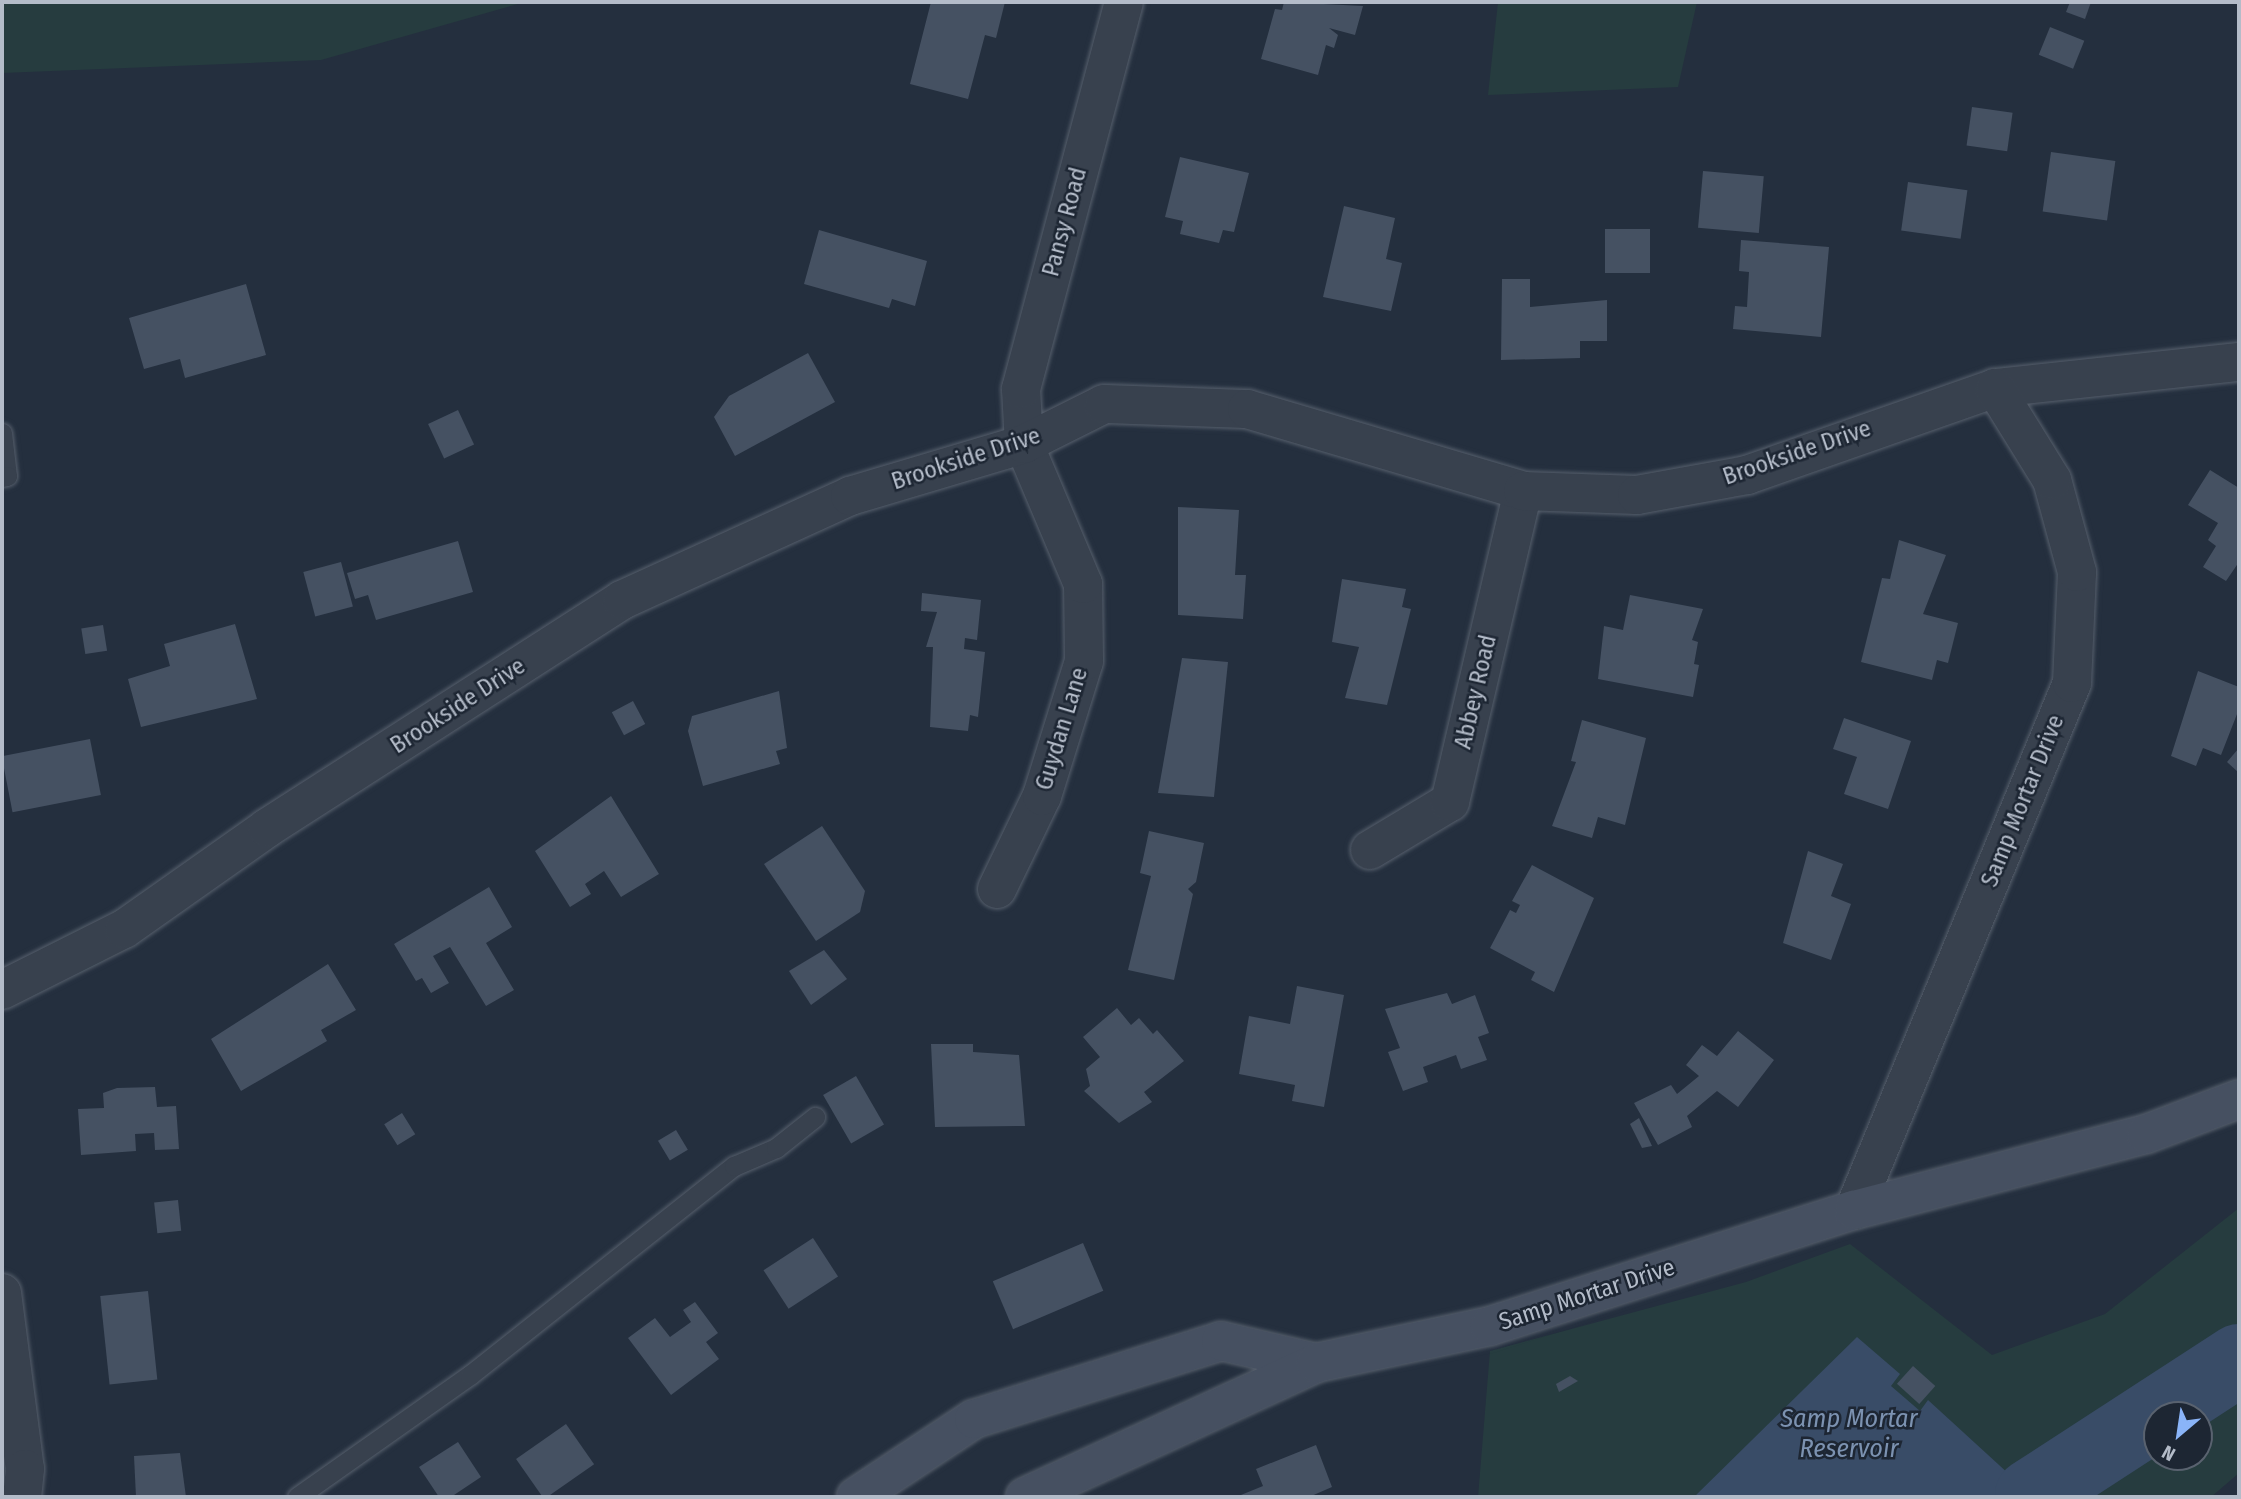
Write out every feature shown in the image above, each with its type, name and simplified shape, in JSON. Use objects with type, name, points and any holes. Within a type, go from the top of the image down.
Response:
[{"type":"main road","name":"Samp Mortar Drive","points":[[1025,1497],[1316,1363],[1490,1326],[1854,1210],[2146,1134],[2239,1099]]},
{"type":"main road","name":"Samp Mortar Drive","points":[[856,1497],[974,1419],[1221,1340],[1316,1363]]},
{"type":"street","name":"Pansy Road","points":[[1024,444],[1021,389],[1124,2]]},
{"type":"street","name":"Brookside Drive","points":[[2,990],[124,929],[267,828],[622,600],[850,496],[1024,444],[1104,404],[1247,410],[1523,491],[1637,495],[1747,475],[1995,388],[2221,363]]},
{"type":"street","name":"Samp Mortar Drive","points":[[1854,1210],[2072,683],[2077,572],[2052,480],[1995,388]]},
{"type":"street","name":"Guydan Lane","points":[[997,889],[1042,796],[1084,662],[1083,584],[1024,444]]},
{"type":"street","name":"Abbey Road","points":[[1370,850],[1450,802],[1523,491]]},
{"type":"street","points":[[2,1293],[25,1469],[22,1497]]},
{"type":"lane","points":[[2221,363],[2239,346]]},
{"type":"lane","points":[[2,433],[2,477]]},
{"type":"lane","points":[[296,1497],[470,1375],[734,1167],[776,1148],[815,1117]]},
{"type":"green space","points":[[2,2],[525,2],[321,60],[2,73]]},
{"type":"green space","points":[[1498,2],[1697,2],[1678,87],[1488,95]]},
{"type":"green space","points":[[2239,1208],[2239,1473],[2211,1497],[1478,1497],[1490,1351],[1746,1282],[1850,1244],[1992,1355],[2105,1314]]},
{"type":"water","name":"Samp Mortar Reservoir","points":[[1857,1337],[1900,1374],[1891,1386],[1920,1411],[1928,1400],[2034,1497],[1694,1497]]},
{"type":"building","points":[[931,2],[1005,2],[996,38],[985,35],[968,99],[910,84]]},
{"type":"building","points":[[1284,2],[1363,6],[1355,35],[1329,28],[1338,35],[1334,48],[1326,45],[1318,75],[1261,59],[1275,9],[1282,10]]},
{"type":"building","points":[[2070,2],[2091,2],[2085,19],[2066,12]]},
{"type":"building","points":[[2050,27],[2084,41],[2073,69],[2039,55]]},
{"type":"building","points":[[1972,107],[2013,113],[2007,151],[1967,146]]},
{"type":"building","points":[[2051,152],[2115,161],[2107,220],[2043,211]]},
{"type":"building","points":[[1180,157],[1249,173],[1234,232],[1223,230],[1219,243],[1180,234],[1183,221],[1165,217]]},
{"type":"building","points":[[1703,171],[1764,176],[1759,233],[1698,228]]},
{"type":"building","points":[[1908,182],[1967,190],[1961,239],[1901,231]]},
{"type":"building","points":[[1344,206],[1395,218],[1386,259],[1402,263],[1391,311],[1323,297]]},
{"type":"building","points":[[1605,229],[1650,229],[1650,273],[1605,273]]},
{"type":"building","points":[[819,230],[927,261],[915,306],[892,299],[889,308],[804,284]]},
{"type":"building","points":[[1741,240],[1829,247],[1821,337],[1733,329],[1735,306],[1747,307],[1749,272],[1739,271]]},
{"type":"building","points":[[1502,279],[1530,279],[1530,307],[1607,300],[1607,341],[1580,341],[1580,358],[1501,360]]},
{"type":"building","points":[[246,284],[266,355],[185,378],[180,359],[144,369],[129,318]]},
{"type":"building","points":[[808,353],[835,402],[735,456],[714,417],[729,396]]},
{"type":"building","points":[[458,410],[474,444],[444,458],[428,424]]},
{"type":"building","points":[[2210,470],[2239,488],[2239,562],[2226,581],[2203,567],[2216,546],[2208,540],[2218,523],[2188,505]]},
{"type":"building","points":[[1178,507],[1239,510],[1235,575],[1246,575],[1243,619],[1178,615]]},
{"type":"building","points":[[1899,540],[1946,555],[1923,614],[1958,623],[1948,663],[1937,660],[1932,680],[1861,662],[1882,578],[1890,579]]},
{"type":"building","points":[[458,541],[473,592],[376,620],[368,595],[355,599],[347,573]]},
{"type":"building","points":[[341,562],[353,606],[315,617],[303,572]]},
{"type":"building","points":[[1342,579],[1406,589],[1402,607],[1411,609],[1387,705],[1345,698],[1359,647],[1332,642]]},
{"type":"building","points":[[922,593],[981,600],[977,640],[965,638],[964,649],[985,652],[978,717],[970,715],[968,731],[930,727],[933,647],[926,647],[937,612],[921,611]]},
{"type":"building","points":[[1630,595],[1703,609],[1692,640],[1698,642],[1694,664],[1699,665],[1693,697],[1598,679],[1604,626],[1623,630]]},
{"type":"building","points":[[235,624],[257,699],[141,727],[128,679],[170,666],[164,644]]},
{"type":"building","points":[[103,625],[107,651],[85,654],[81,628]]},
{"type":"building","points":[[1182,658],[1228,662],[1214,797],[1158,793]]},
{"type":"building","points":[[2198,671],[2239,687],[2239,709],[2221,755],[2203,748],[2196,766],[2171,756]]},
{"type":"building","points":[[779,691],[787,748],[776,751],[780,764],[703,786],[688,731],[692,716]]},
{"type":"building","points":[[633,701],[645,724],[624,735],[612,712]]},
{"type":"building","points":[[1844,718],[1911,741],[1888,809],[1844,794],[1857,757],[1833,749]]},
{"type":"building","points":[[1582,720],[1646,738],[1625,825],[1598,817],[1592,838],[1552,826],[1576,762],[1571,761]]},
{"type":"building","points":[[90,739],[101,795],[13,812],[2,756]]},
{"type":"building","points":[[2239,748],[2239,773],[2227,762]]},
{"type":"building","points":[[611,796],[659,874],[621,897],[604,871],[585,884],[591,894],[570,907],[535,851]]},
{"type":"building","points":[[822,826],[865,891],[860,912],[816,941],[764,864]]},
{"type":"building","points":[[1149,831],[1204,843],[1196,882],[1188,889],[1193,894],[1174,980],[1128,970],[1151,876],[1140,873]]},
{"type":"building","points":[[1808,851],[1843,864],[1831,896],[1851,904],[1831,960],[1783,943]]},
{"type":"building","points":[[1532,865],[1594,898],[1554,992],[1531,980],[1535,972],[1490,948],[1510,910],[1516,913],[1520,905],[1512,901]]},
{"type":"building","points":[[489,887],[512,927],[486,943],[514,990],[486,1006],[450,947],[433,956],[449,983],[431,993],[422,978],[416,981],[394,944]]},
{"type":"building","points":[[824,950],[847,979],[811,1005],[789,971]]},
{"type":"building","points":[[328,964],[356,1010],[321,1030],[327,1041],[241,1091],[211,1039]]},
{"type":"building","points":[[1297,986],[1344,995],[1324,1107],[1292,1101],[1295,1085],[1239,1074],[1249,1016],[1290,1024]]},
{"type":"building","points":[[1447,993],[1452,1004],[1475,995],[1489,1033],[1478,1037],[1487,1060],[1461,1069],[1456,1055],[1423,1067],[1428,1082],[1403,1091],[1388,1052],[1400,1048],[1385,1009]]},
{"type":"building","points":[[1117,1008],[1131,1025],[1139,1018],[1153,1034],[1157,1030],[1184,1061],[1144,1092],[1152,1102],[1119,1123],[1084,1091],[1090,1086],[1086,1069],[1100,1057],[1083,1037]]},
{"type":"building","points":[[1738,1031],[1774,1060],[1738,1107],[1717,1091],[1687,1116],[1692,1127],[1658,1145],[1634,1103],[1671,1085],[1677,1094],[1699,1076],[1686,1065],[1702,1045],[1717,1056]]},
{"type":"building","points":[[931,1044],[973,1044],[973,1052],[1019,1055],[1025,1126],[935,1127]]},
{"type":"building","points":[[856,1076],[884,1124],[851,1143],[823,1095]]},
{"type":"building","points":[[155,1087],[157,1107],[176,1106],[179,1149],[155,1150],[154,1133],[135,1134],[136,1151],[81,1155],[78,1109],[104,1108],[103,1093],[117,1088]]},
{"type":"building","points":[[402,1113],[415,1134],[397,1145],[384,1124]]},
{"type":"building","points":[[1639,1118],[1652,1146],[1642,1148],[1630,1124]]},
{"type":"building","points":[[676,1130],[688,1150],[670,1161],[658,1141]]},
{"type":"building","points":[[178,1200],[181,1231],[157,1233],[154,1203]]},
{"type":"building","points":[[813,1238],[838,1277],[789,1309],[764,1270]]},
{"type":"building","points":[[1083,1243],[1103,1291],[1013,1329],[993,1281]]},
{"type":"building","points":[[148,1291],[157,1380],[110,1385],[100,1296]]},
{"type":"building","points":[[695,1302],[718,1333],[706,1342],[719,1359],[671,1395],[628,1338],[655,1318],[670,1337],[691,1322],[683,1310]]},
{"type":"building","points":[[1913,1366],[1935,1386],[1919,1404],[1897,1384]]},
{"type":"building","points":[[1570,1376],[1578,1381],[1559,1392],[1556,1384]]},
{"type":"building","points":[[566,1424],[594,1464],[547,1497],[543,1497],[516,1459]]},
{"type":"building","points":[[458,1442],[481,1477],[451,1497],[439,1497],[419,1467]]},
{"type":"building","points":[[1316,1445],[1332,1487],[1309,1497],[1236,1497],[1263,1486],[1256,1469]]},
{"type":"building","points":[[180,1453],[186,1497],[136,1497],[134,1456]]},
{"type":"waterway","points":[[2031,1495],[2239,1360]]}]
